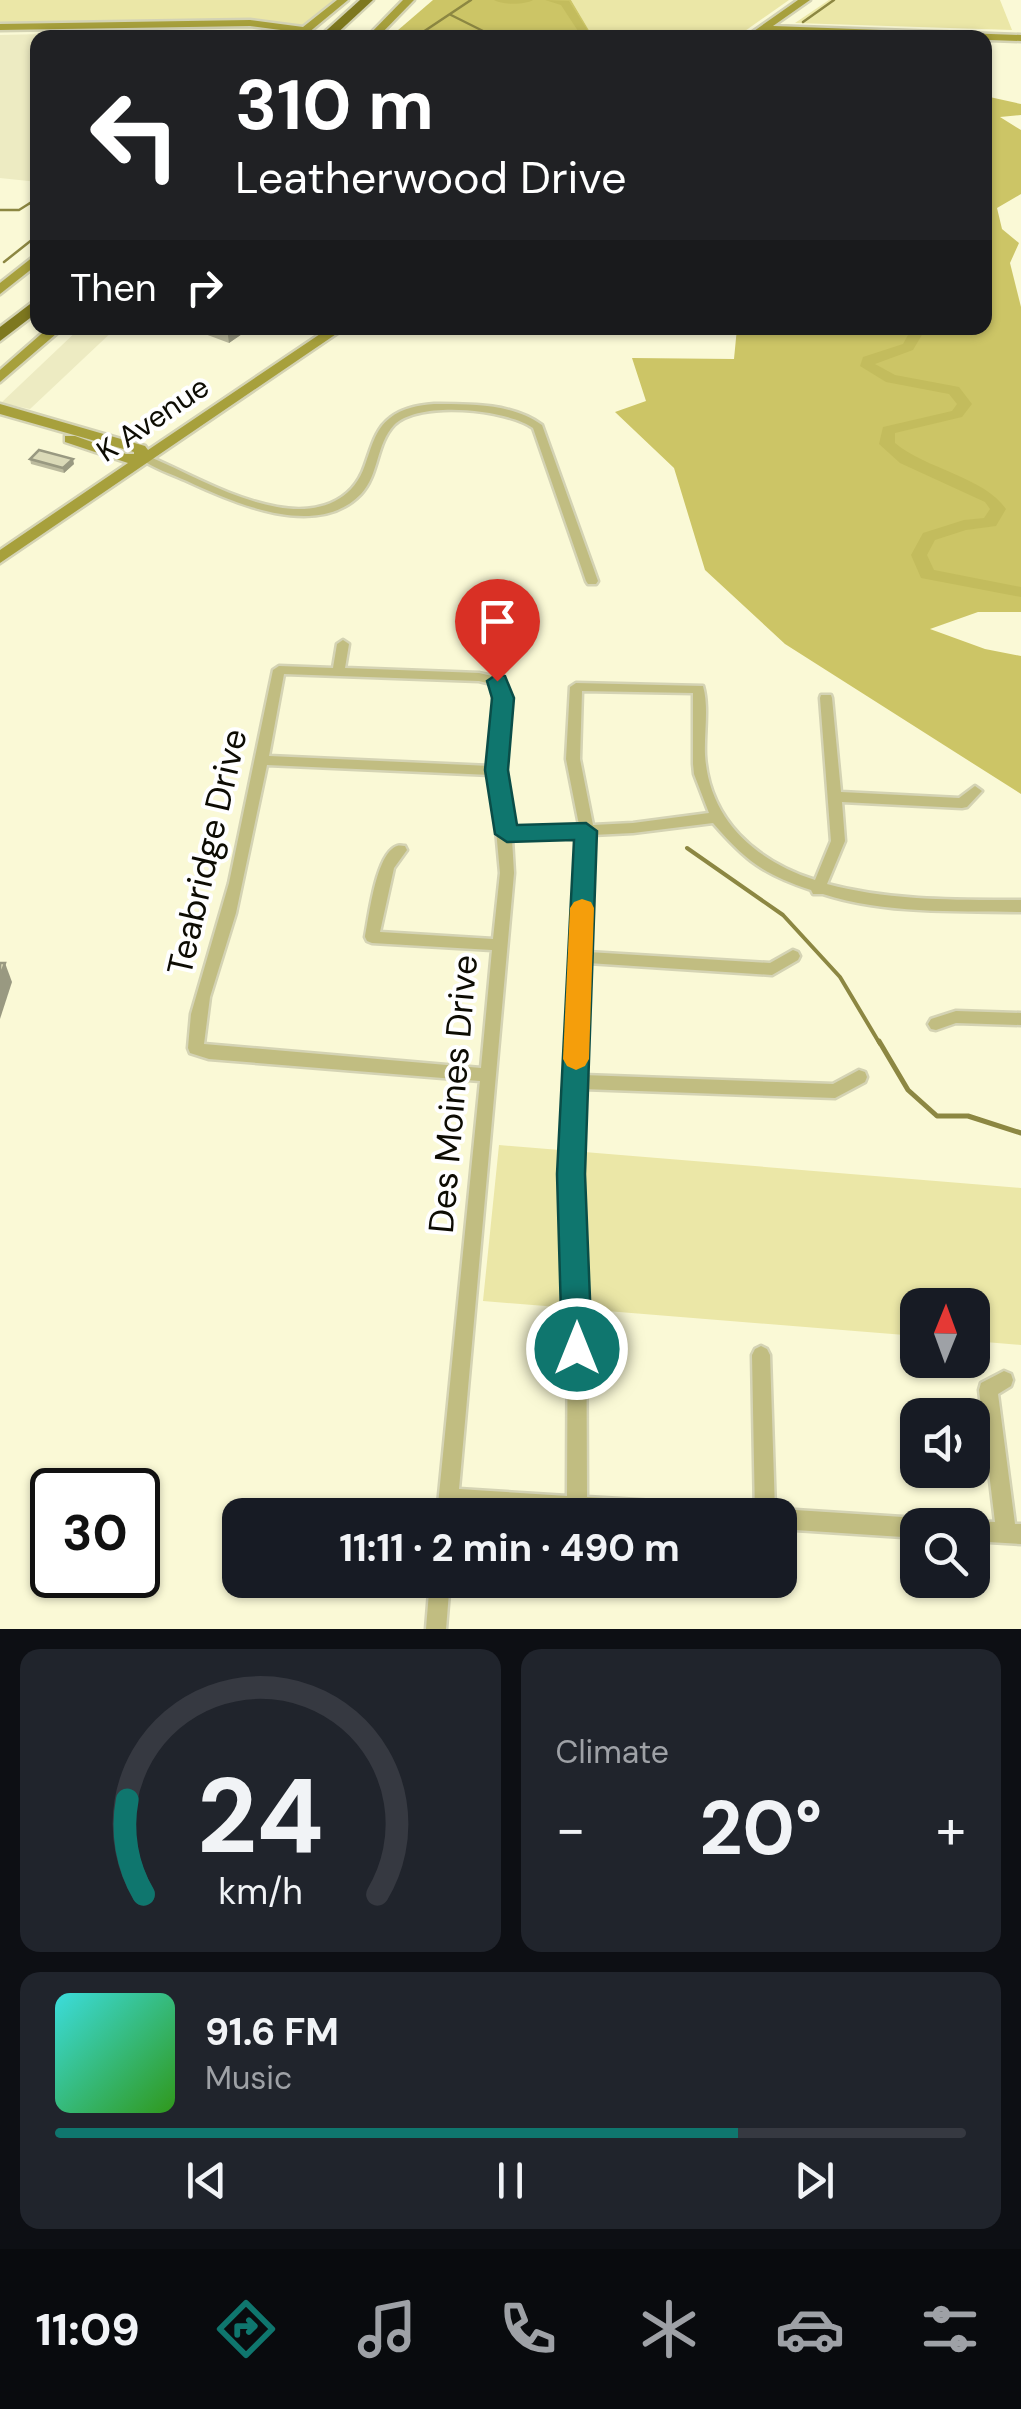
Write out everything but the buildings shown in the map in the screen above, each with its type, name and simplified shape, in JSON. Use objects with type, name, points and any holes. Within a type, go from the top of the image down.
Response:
[{"type":"highway","points":[[333,30],[367,0]]},
{"type":"highway","points":[[349,30],[384,0]]},
{"type":"highway","points":[[316,30],[347,18]]},
{"type":"highway","points":[[0,317],[30,291]]},
{"type":"highway","points":[[0,336],[30,310]]},
{"type":"main road","points":[[309,30],[342,0]]},
{"type":"main road","points":[[379,30],[409,0]]},
{"type":"main road","points":[[769,29],[806,0]]},
{"type":"main road","points":[[769,29],[819,0]]},
{"type":"main road","points":[[0,29],[194,25],[264,30]]},
{"type":"main road","points":[[769,29],[805,30]]},
{"type":"main road","points":[[992,35],[1021,35]]},
{"type":"main road","points":[[0,274],[30,259]]},
{"type":"main road","points":[[0,290],[30,262]]},
{"type":"main road","points":[[0,366],[36,335]]},
{"type":"main road","points":[[0,378],[48,335]]},
{"type":"main road","name":"K Avenue","points":[[0,544],[38,525],[311,335]]},
{"type":"main road","name":"K Avenue","points":[[142,453],[327,335]]},
{"type":"main road","points":[[0,409],[142,453]]},
{"type":"main road","points":[[0,422],[62,430],[124,460],[142,453]]},
{"type":"main road","name":"K Avenue","points":[[0,558],[124,460]]},
{"type":"street","points":[[142,453],[270,510],[305,513],[339,505],[359,492],[372,470],[378,439],[386,426],[404,413],[434,408],[515,414],[538,426],[592,580]]},
{"type":"street","points":[[338,672],[343,644]]},
{"type":"street","name":"Teabridge Drive","points":[[338,672],[279,670],[236,884],[195,1027],[196,1048],[488,1075]]},
{"type":"street","name":"Des Moines Drive","points":[[338,672],[479,677],[497,681],[503,698],[496,770],[507,834],[500,945],[448,1498]]},
{"type":"street","points":[[577,1498],[576,1270],[571,1174],[586,831],[572,760],[576,687],[699,690],[701,773],[719,817],[735,839],[772,869],[818,890],[865,900],[1021,906]]},
{"type":"street","points":[[818,890],[838,841],[826,698]]},
{"type":"street","points":[[260,760],[496,770]]},
{"type":"street","points":[[834,797],[962,803],[975,791]]},
{"type":"street","points":[[507,834],[586,831],[719,817]]},
{"type":"street","points":[[400,850],[387,866],[372,937],[500,945]]},
{"type":"street","points":[[580,957],[772,969],[793,956]]},
{"type":"street","points":[[936,1024],[956,1017],[1021,1019]]},
{"type":"street","points":[[575,1082],[835,1091],[859,1076]]},
{"type":"street","points":[[761,1355],[765,1498]]},
{"type":"street","points":[[1004,1380],[988,1390],[1013,1534]]},
{"type":"street","points":[[797,1520],[900,1527]]},
{"type":"street","points":[[436,1629],[439,1598]]},
{"type":"shaded area","points":[[0,0],[338,0],[299,27],[251,22],[0,24]]},
{"type":"shaded area","points":[[433,0],[571,0],[589,30],[398,30]]},
{"type":"shaded area","points":[[571,0],[789,0],[746,30],[589,30]]},
{"type":"shaded area","points":[[829,0],[1000,0],[1012,30],[795,23]]},
{"type":"shaded area","points":[[30,34],[30,181],[0,178],[0,35]]},
{"type":"shaded area","points":[[992,98],[1021,104],[1021,115],[1000,117],[1021,130],[1021,194],[997,208],[1002,229],[1019,243],[1010,263],[1021,307],[1021,612],[978,612],[930,629],[985,649],[1021,656],[1021,794],[785,644],[705,570],[674,468],[615,412],[646,401],[632,358],[734,359],[736,335],[992,335]]},
{"type":"shaded area","points":[[73,335],[109,335],[30,409],[1,403]]},
{"type":"shaded area","points":[[499,1145],[1021,1188],[1021,1345],[990,1342],[990,1288],[900,1288],[900,1335],[483,1301]]},
{"type":"waterway","points":[[426,30],[471,0]]},
{"type":"waterway","points":[[499,0],[528,0]]},
{"type":"waterway","points":[[550,0],[565,3],[582,30]]},
{"type":"waterway","points":[[803,22],[834,0]]},
{"type":"waterway","points":[[451,15],[481,30]]},
{"type":"waterway","points":[[0,210],[19,210],[30,203]]},
{"type":"waterway","points":[[4,262],[30,241]]},
{"type":"waterway","points":[[915,335],[908,347],[868,360],[867,366],[891,379],[954,390],[965,404],[957,414],[888,430],[887,444],[906,460],[991,499],[998,509],[990,523],[964,525],[929,537],[919,555],[927,574],[1021,592]]},
{"type":"waterway","points":[[687,848],[783,915],[840,977],[880,1044]]},
{"type":"waterway","points":[[879,1041],[908,1090],[937,1116],[968,1116],[1021,1133]]},
{"type":"slow traffic","points":[[576,1059],[582,908]]},
{"type":"route","points":[[497,681],[503,698],[496,770],[507,834],[586,831],[571,1174],[577,1349]]}]
